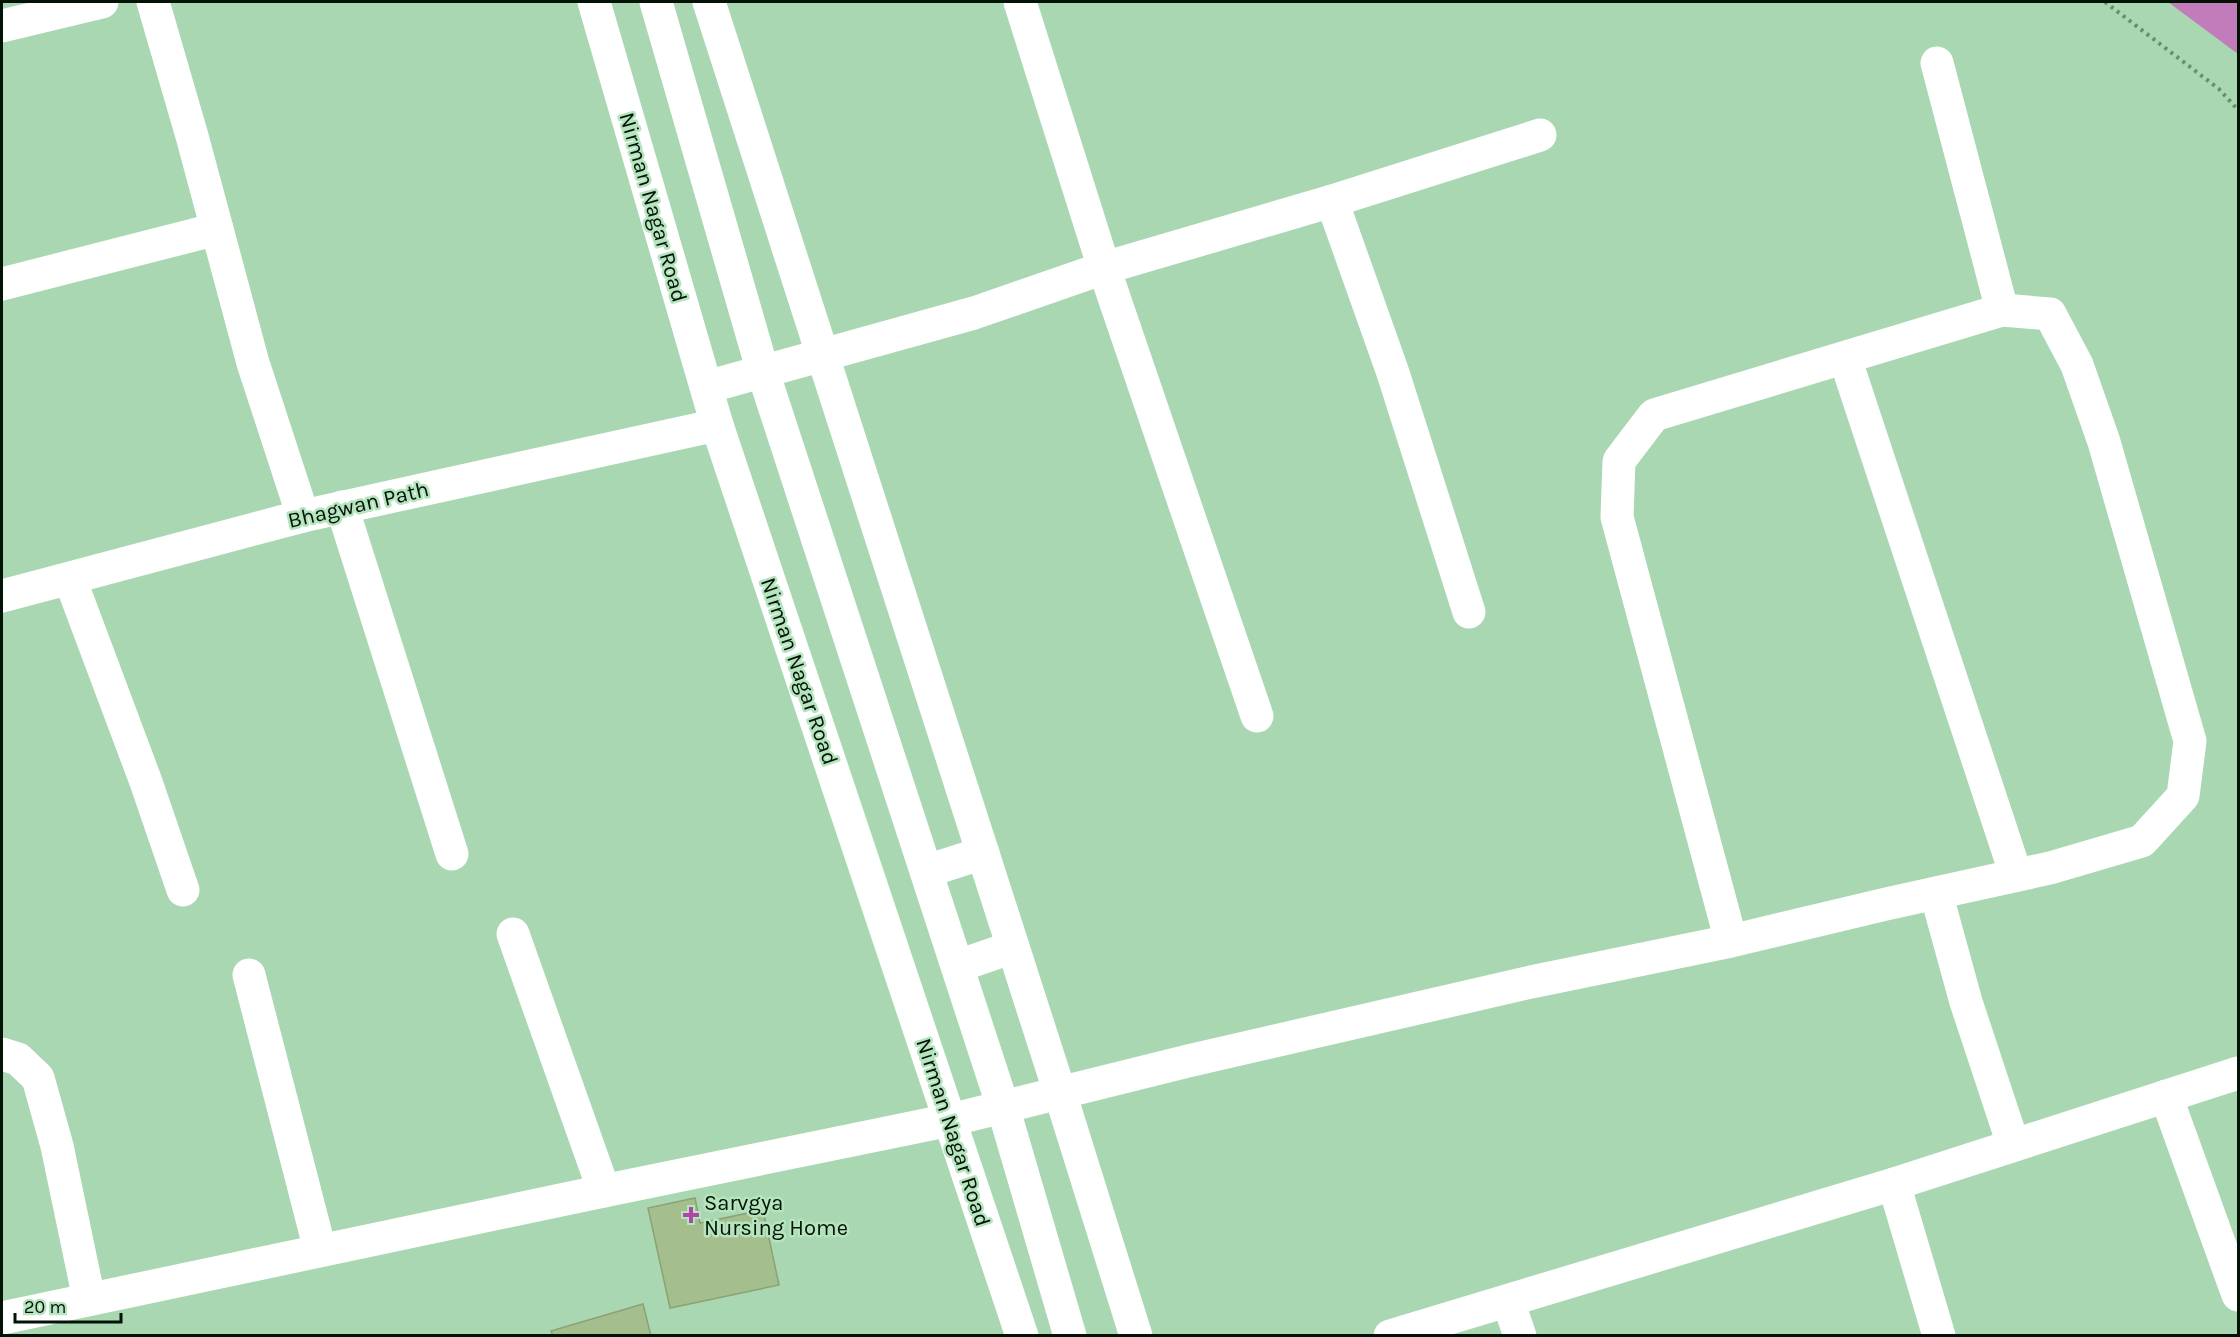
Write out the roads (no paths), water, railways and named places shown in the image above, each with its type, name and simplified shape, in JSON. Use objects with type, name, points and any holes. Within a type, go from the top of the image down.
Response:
[{"type":"street","points":[[2,26],[102,2]]},
{"type":"street","points":[[153,2],[253,363],[303,516]]},
{"type":"street","name":"Nirman Nagar Road","points":[[594,2],[717,425],[1022,1335]]},
{"type":"street","points":[[656,2],[763,372],[1003,1107],[1070,1335]]},
{"type":"street","points":[[709,2],[1136,1335]]},
{"type":"street","points":[[1020,2],[1104,268],[1257,716]]},
{"type":"street","points":[[1937,63],[2002,310]]},
{"type":"street","points":[[683,93],[733,77]]},
{"type":"street","points":[[707,387],[974,313],[1104,268],[1332,201],[1540,135]]},
{"type":"street","points":[[1332,201],[1393,373],[1469,612]]},
{"type":"street","points":[[2,284],[217,229]]},
{"type":"street","points":[[2,1318],[950,1120],[1199,1059],[1520,985],[1731,941],[2050,868],[2142,841],[2182,796],[2190,741],[2104,442],[2077,364],[2050,314],[2002,310],[1654,415],[1619,461],[1617,517],[1731,941]]},
{"type":"street","points":[[1845,358],[2016,875]]},
{"type":"street","name":"Bhagwan Path","points":[[2,596],[303,516],[717,425]]},
{"type":"street","points":[[342,507],[452,854]]},
{"type":"street","points":[[70,579],[146,782],[183,890]]},
{"type":"street","points":[[927,871],[983,853]]},
{"type":"street","points":[[1936,893],[1966,1002],[2013,1144]]},
{"type":"street","points":[[513,934],[604,1191]]},
{"type":"street","points":[[958,966],[1013,947]]},
{"type":"street","points":[[249,975],[320,1250]]},
{"type":"street","points":[[2,1054],[18,1059],[38,1078],[57,1146],[89,1299]]},
{"type":"street","points":[[1390,1335],[1894,1184],[2238,1073]]},
{"type":"street","points":[[2166,1096],[2238,1295]]},
{"type":"street","points":[[1894,1184],[1939,1335]]},
{"type":"street","points":[[1508,1301],[1520,1335]]},
{"type":"place","name":"Sarvgya Nursing Home","points":[[691,1215]]}]
